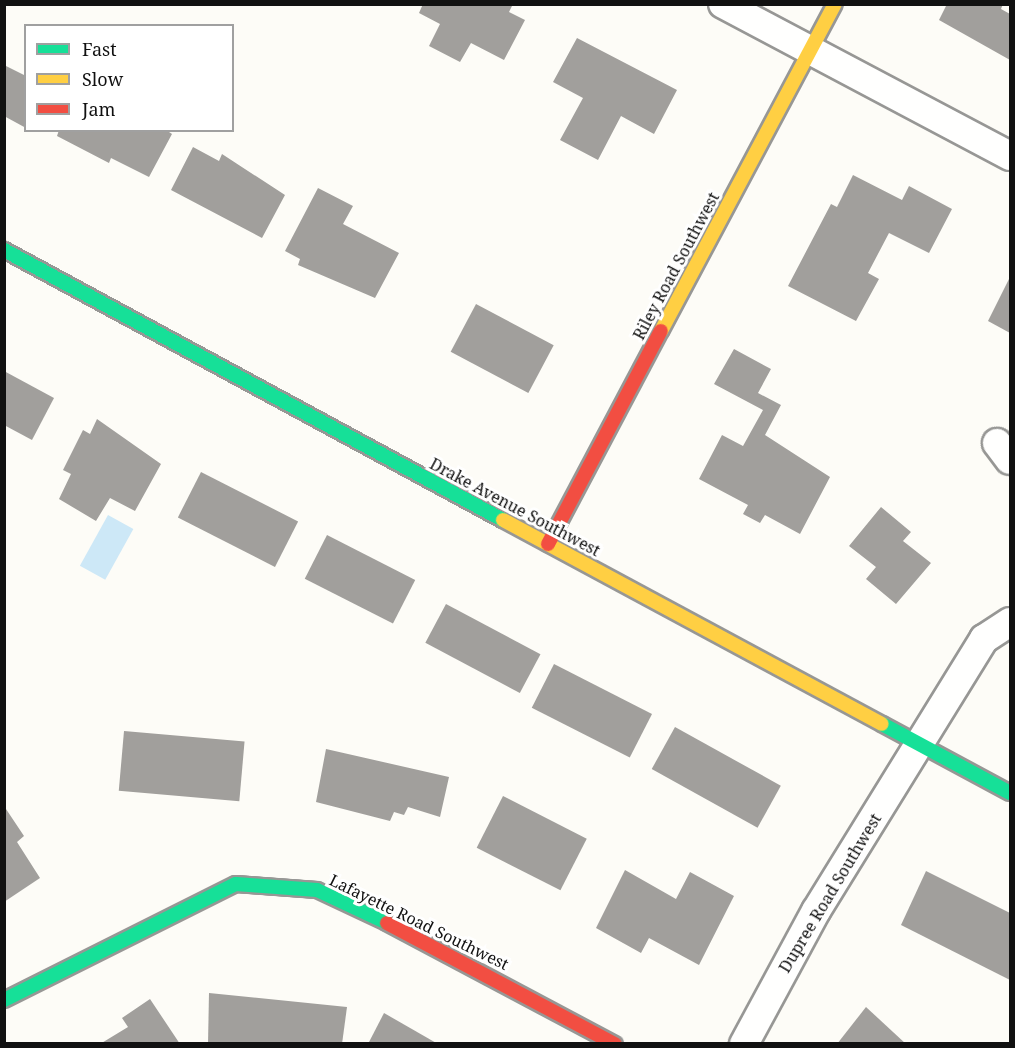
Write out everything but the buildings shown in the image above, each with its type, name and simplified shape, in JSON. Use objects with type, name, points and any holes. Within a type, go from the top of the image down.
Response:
[{"type":"street","points":[[723,4],[1011,156]]},
{"type":"street","name":"Riley Road Southwest","points":[[548,544],[835,4]]},
{"type":"street","name":"Drake Avenue Southwest","points":[[4,250],[1011,794]]},
{"type":"street","name":"Dupree Road Southwest","points":[[744,1044],[816,911],[984,639],[1011,622]]},
{"type":"street","name":"Lafayette Road Southwest","points":[[4,1000],[237,884],[317,890],[448,952],[615,1044]]},
{"type":"water","points":[[108,515],[133,529],[105,580],[80,566]]},
{"type":"traffic: fast","points":[[4,250],[503,520]]},
{"type":"traffic: fast","points":[[882,724],[1010,793]]},
{"type":"traffic: fast","points":[[4,1000],[236,884],[317,890],[387,923]]},
{"type":"traffic: slow","points":[[661,331],[835,4]]},
{"type":"traffic: slow","points":[[503,520],[882,724]]},
{"type":"traffic: jam","points":[[548,544],[661,331]]},
{"type":"traffic: jam","points":[[387,923],[615,1044]]}]
